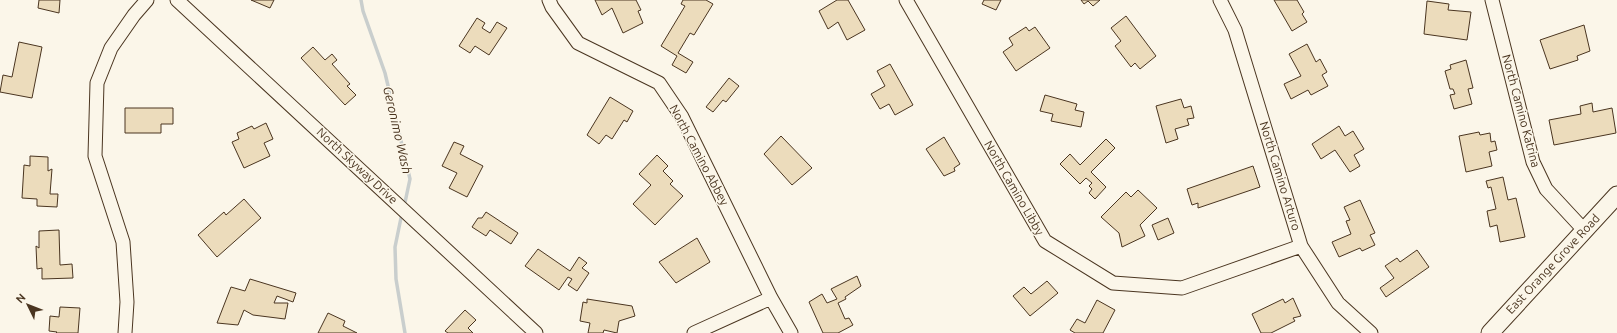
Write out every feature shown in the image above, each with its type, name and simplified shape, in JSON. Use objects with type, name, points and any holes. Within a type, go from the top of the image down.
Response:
[{"type":"main road","name":"East Orange Grove Road","points":[[1490,333],[1617,195]]},
{"type":"street","points":[[125,333],[127,302],[123,242],[95,156],[97,83],[111,48],[134,15],[147,0]]},
{"type":"street","name":"North Skyway Drive","points":[[178,0],[536,333]]},
{"type":"street","name":"North Camino Abbey","points":[[549,0],[552,7],[578,43],[659,83],[682,117],[771,298],[791,333]]},
{"type":"street","name":"North Camino Libby","points":[[906,0],[1045,241],[1113,283],[1182,288],[1301,246]]},
{"type":"street","name":"North Camino Arturo","points":[[1220,0],[1236,30],[1301,246],[1338,303],[1371,333]]},
{"type":"street","name":"North Camino Katrina","points":[[1492,0],[1533,162],[1546,188],[1584,230]]},
{"type":"street","points":[[694,333],[771,298]]},
{"type":"building","points":[[39,0],[60,0],[59,13],[38,8]]},
{"type":"building","points":[[251,0],[274,0],[270,8]]},
{"type":"building","points":[[595,0],[636,0],[641,10],[638,11],[643,23],[623,33],[612,8],[602,15]]},
{"type":"building","points":[[683,0],[706,0],[713,4],[694,35],[690,33],[678,53],[693,62],[686,73],[672,65],[677,56],[661,46],[685,6],[681,4]]},
{"type":"building","points":[[837,0],[848,0],[865,30],[847,40],[838,22],[828,29],[819,11]]},
{"type":"building","points":[[984,0],[1001,0],[996,10],[982,4]]},
{"type":"building","points":[[1081,0],[1100,0],[1093,6],[1088,1],[1084,4]]},
{"type":"building","points":[[1274,0],[1297,0],[1304,12],[1302,14],[1307,22],[1292,31]]},
{"type":"building","points":[[1427,1],[1449,4],[1448,10],[1471,12],[1467,40],[1424,34]]},
{"type":"building","points":[[1126,16],[1156,56],[1140,69],[1135,63],[1131,67],[1115,46],[1121,41],[1111,28]]},
{"type":"building","points":[[477,18],[485,23],[482,28],[490,33],[497,22],[507,28],[489,55],[475,46],[470,53],[459,46]]},
{"type":"building","points":[[1584,25],[1590,51],[1577,56],[1578,60],[1550,69],[1540,40]]},
{"type":"building","points":[[1026,27],[1029,31],[1035,27],[1050,48],[1016,71],[1003,52],[1013,45],[1009,38]]},
{"type":"building","points":[[19,42],[42,47],[32,98],[0,92],[3,75],[12,77]]},
{"type":"building","points":[[1307,44],[1316,62],[1320,59],[1327,72],[1322,75],[1328,86],[1311,95],[1308,90],[1291,99],[1284,84],[1301,76],[1289,54]]},
{"type":"building","points":[[313,47],[325,60],[332,54],[337,60],[332,64],[350,84],[347,86],[356,95],[345,105],[301,58]]},
{"type":"building","points":[[1466,60],[1473,88],[1468,89],[1472,104],[1454,109],[1450,95],[1455,94],[1453,89],[1450,89],[1445,71],[1451,69],[1450,65]]},
{"type":"building","points":[[890,64],[913,105],[895,115],[889,104],[880,109],[871,94],[885,86],[877,71]]},
{"type":"building","points":[[729,78],[739,86],[726,102],[723,100],[713,112],[706,107]]},
{"type":"building","points":[[1045,95],[1077,104],[1075,110],[1084,112],[1081,127],[1051,121],[1053,114],[1040,111]]},
{"type":"building","points":[[610,97],[633,111],[627,122],[624,120],[612,139],[606,135],[599,144],[587,135]]},
{"type":"building","points":[[1181,99],[1184,108],[1191,106],[1194,118],[1187,119],[1189,125],[1175,129],[1178,139],[1166,143],[1156,106]]},
{"type":"building","points":[[1592,103],[1593,112],[1612,108],[1616,133],[1554,145],[1549,120],[1581,114],[1580,106]]},
{"type":"building","points":[[125,108],[173,108],[173,124],[161,124],[161,133],[125,133]]},
{"type":"building","points":[[266,123],[273,139],[264,143],[270,156],[244,168],[232,142],[239,139],[237,133],[252,126],[254,129]]},
{"type":"building","points":[[1339,126],[1345,136],[1353,131],[1364,149],[1354,155],[1360,166],[1350,172],[1335,150],[1321,159],[1312,144]]},
{"type":"building","points":[[1479,132],[1480,135],[1490,133],[1491,142],[1495,141],[1497,150],[1489,152],[1492,166],[1466,172],[1459,136]]},
{"type":"building","points":[[781,136],[812,168],[792,185],[764,154]]},
{"type":"building","points":[[944,137],[960,164],[954,168],[955,171],[944,176],[926,149]]},
{"type":"building","points":[[1106,139],[1115,148],[1091,172],[1106,187],[1095,199],[1089,193],[1092,189],[1089,186],[1092,183],[1086,178],[1080,184],[1060,164],[1070,154],[1080,165]]},
{"type":"building","points":[[454,142],[464,146],[460,154],[483,166],[467,197],[449,188],[457,173],[442,166]]},
{"type":"building","points":[[657,155],[668,166],[663,171],[673,181],[670,184],[683,196],[655,225],[633,204],[651,185],[639,174]]},
{"type":"building","points":[[30,156],[48,157],[48,171],[52,169],[50,194],[58,194],[57,207],[37,206],[37,199],[22,198],[24,165],[30,166]]},
{"type":"building","points":[[1253,166],[1260,187],[1198,208],[1198,203],[1192,205],[1187,189]]},
{"type":"building","points":[[1503,177],[1508,200],[1516,198],[1525,237],[1500,242],[1497,225],[1490,227],[1487,211],[1496,209],[1491,187],[1488,188],[1486,181]]},
{"type":"building","points":[[1138,190],[1157,208],[1140,225],[1145,236],[1122,247],[1119,233],[1101,217],[1126,192],[1131,197]]},
{"type":"building","points":[[244,199],[261,218],[217,257],[198,235],[224,212],[226,215]]},
{"type":"building","points":[[1360,200],[1375,233],[1370,235],[1375,245],[1362,251],[1360,248],[1339,257],[1332,242],[1351,234],[1346,221],[1350,220],[1344,207]]},
{"type":"building","points":[[486,212],[518,233],[511,244],[490,230],[486,236],[472,227],[478,218],[482,218]]},
{"type":"building","points":[[1168,218],[1174,233],[1158,240],[1152,225]]},
{"type":"building","points":[[59,230],[60,265],[72,264],[73,278],[42,279],[42,268],[37,269],[36,246],[39,248],[39,231]]},
{"type":"building","points":[[697,238],[710,262],[676,283],[659,262]]},
{"type":"building","points":[[538,249],[570,271],[579,257],[587,263],[582,268],[589,273],[577,291],[568,285],[572,279],[568,277],[559,290],[525,266]]},
{"type":"building","points":[[1417,250],[1429,267],[1386,297],[1380,288],[1394,278],[1385,266],[1397,258],[1400,262]]},
{"type":"building","points":[[857,276],[861,286],[845,297],[846,299],[838,303],[845,319],[849,318],[853,325],[838,333],[823,333],[809,302],[822,294],[827,303],[837,299],[831,289]]},
{"type":"building","points":[[250,279],[296,293],[293,302],[277,296],[274,303],[288,303],[285,319],[253,315],[244,310],[238,325],[217,323],[231,287],[245,291]]},
{"type":"building","points":[[1047,281],[1058,293],[1030,316],[1013,296],[1024,287],[1031,294]]},
{"type":"building","points":[[1293,298],[1301,316],[1293,318],[1295,321],[1271,333],[1261,333],[1252,314],[1283,299],[1285,303]]},
{"type":"building","points":[[587,299],[632,306],[635,316],[619,321],[617,333],[604,330],[603,333],[588,333],[590,323],[580,321],[583,302],[587,303]]},
{"type":"building","points":[[1097,300],[1115,310],[1103,333],[1075,333],[1070,330],[1077,319],[1085,323]]},
{"type":"building","points":[[60,307],[80,308],[78,333],[56,333],[57,332],[49,331],[50,316],[59,317]]},
{"type":"building","points":[[465,310],[476,320],[468,328],[473,333],[448,333],[445,331]]},
{"type":"building","points":[[328,313],[345,321],[343,326],[357,333],[318,333]]},
{"type":"waterway","name":"Geronimo Wash","points":[[361,0],[363,11],[385,73],[410,179],[404,207]]},
{"type":"waterway","name":"Geronimo Wash","points":[[402,213],[395,247],[396,279],[405,333]]}]
